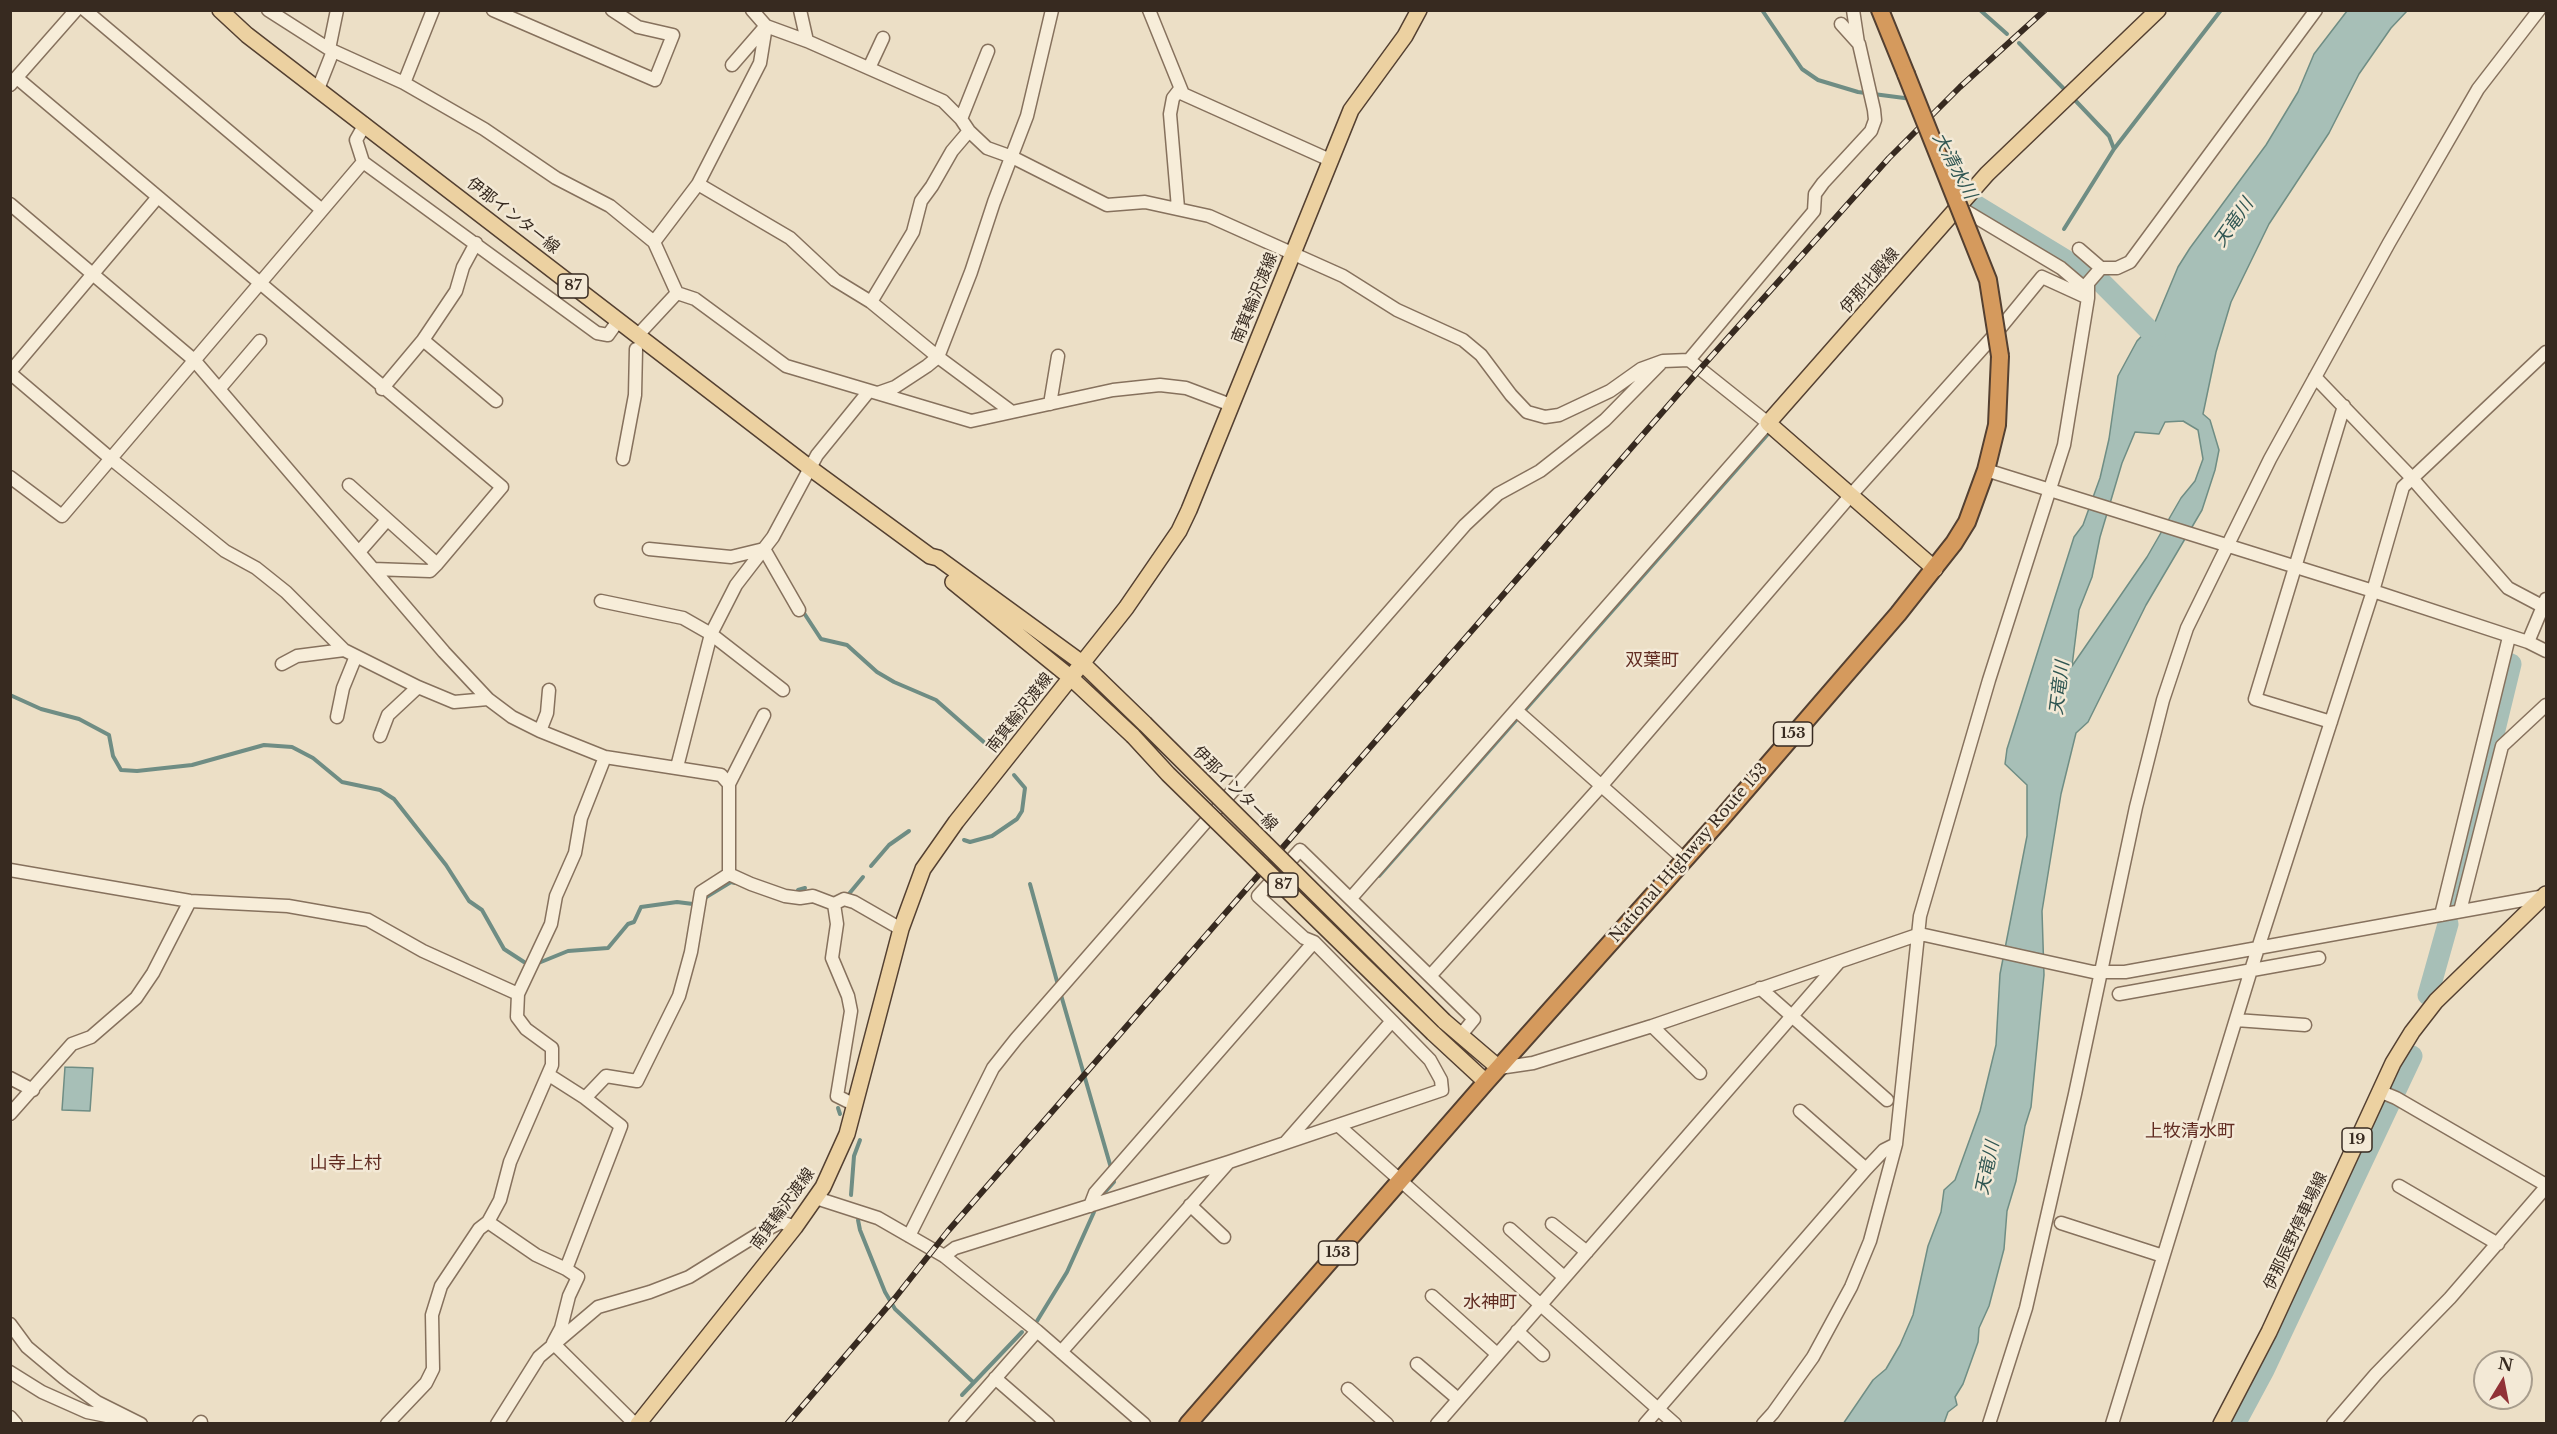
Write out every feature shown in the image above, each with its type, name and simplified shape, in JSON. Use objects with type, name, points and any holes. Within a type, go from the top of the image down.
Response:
[{"type":"highway","name":"National Highway Route 153","points":[[1188,1424],[1935,569],[1966,522],[1986,470],[1997,425],[2000,356],[1988,280],[1880,10]]},
{"type":"main road","name":"伊那インター線","points":[[220,10],[247,34],[618,321],[636,342],[930,556],[938,558],[1082,663],[1444,1021],[1499,1068]]},
{"type":"main road","name":"南箕輪沢渡線","points":[[637,1424],[816,1198],[848,1134],[901,929],[915,888],[935,851],[1126,608],[1179,531],[1351,110],[1406,36],[1419,10]]},
{"type":"main road","name":"伊那北殿線","points":[[1768,423],[1987,174],[2158,10]]},
{"type":"main road","points":[[1768,423],[1935,569]]},
{"type":"main road","name":"伊那インター線","points":[[930,556],[932,564],[1070,677],[1133,736],[1168,774],[1486,1082]]},
{"type":"main road","name":"伊那辰野停車場線","points":[[2221,1424],[2269,1332],[2379,1091],[2412,1032],[2436,1000],[2546,895]]},
{"type":"street","points":[[76,10],[14,82],[157,198],[501,487],[430,571],[373,569]]},
{"type":"street","points":[[85,10],[322,210]]},
{"type":"street","points":[[268,10],[331,50],[404,83],[484,129],[556,178],[610,206],[654,242],[677,293],[695,299],[786,366],[971,421],[1113,390],[1161,385],[1186,388],[1231,405]]},
{"type":"street","points":[[318,89],[331,50],[337,10]]},
{"type":"street","points":[[404,83],[433,10]]},
{"type":"street","points":[[501,12],[655,80],[673,35],[638,27],[612,10]]},
{"type":"street","points":[[752,10],[766,26],[807,41],[943,101],[987,148],[1012,157],[1107,205],[1145,202],[1209,216],[1291,255],[1343,276],[1397,310],[1463,340],[1481,355],[1527,412],[1536,416],[1559,415],[1573,409],[1610,391],[1641,369],[1663,361],[1689,360],[1768,423],[1520,713],[1351,898]]},
{"type":"street","points":[[800,10],[807,41]]},
{"type":"street","points":[[677,767],[711,634],[736,585],[784,519],[817,455],[874,392],[895,387],[938,357],[1027,116],[1052,10]]},
{"type":"street","points":[[1149,10],[1179,89],[1183,94],[1330,160]]},
{"type":"street","points":[[1689,360],[1814,211],[1815,194],[1823,183],[1871,131],[1875,120],[1853,10]]},
{"type":"street","points":[[2079,249],[2101,268],[2117,268],[2130,262],[2316,10]]},
{"type":"street","points":[[1989,1424],[2026,1308],[2097,973],[2136,807],[2163,700],[2187,628],[2224,544],[2389,243],[2478,89],[2540,10],[2547,16]]},
{"type":"street","points":[[1841,24],[1859,44]]},
{"type":"street","points":[[654,242],[698,184],[760,63],[766,26]]},
{"type":"street","points":[[732,65],[766,26]]},
{"type":"street","points":[[869,68],[883,38]]},
{"type":"street","points":[[962,119],[988,51]]},
{"type":"street","points":[[1178,208],[1170,114],[1173,98],[1179,89]]},
{"type":"street","points":[[365,124],[356,140],[363,162],[477,243],[597,333],[608,335],[618,321]]},
{"type":"street","points":[[871,302],[913,232],[921,201],[952,151],[969,131]]},
{"type":"street","points":[[10,477],[62,516],[363,162]]},
{"type":"street","points":[[698,184],[790,238],[835,280],[871,302],[938,357],[1011,412]]},
{"type":"street","points":[[157,198],[10,372],[110,458],[225,551],[256,568],[286,592],[326,635],[350,653],[454,702],[488,699]]},
{"type":"street","points":[[1964,200],[2061,268],[2081,285],[2088,298]]},
{"type":"street","points":[[10,204],[194,360],[488,699],[512,717],[540,731],[605,757],[721,775],[729,784]]},
{"type":"street","points":[[382,389],[423,340],[456,291],[463,267],[477,243]]},
{"type":"street","points":[[1763,1424],[1813,1357],[1851,1287],[1870,1241],[1896,1144],[1920,934],[1920,916],[1989,680],[2054,491],[2064,445],[2088,298],[2088,283],[2101,268]]},
{"type":"street","points":[[1431,975],[1602,785],[1851,495],[1997,332],[2042,277],[2088,298]]},
{"type":"street","points":[[623,459],[635,395],[636,342],[677,293]]},
{"type":"street","points":[[423,340],[496,401]]},
{"type":"street","points":[[220,388],[260,341]]},
{"type":"street","points":[[2112,1424],[2251,970],[2373,591],[2403,487],[2547,351]]},
{"type":"street","points":[[1050,404],[1058,356]]},
{"type":"street","points":[[909,1236],[993,1068],[1016,1039],[1465,525],[1498,494],[1540,471],[1605,420],[1663,361]]},
{"type":"street","points":[[2315,377],[2411,477],[2508,588],[2544,603],[2528,642]]},
{"type":"street","points":[[2331,722],[2255,699],[2344,406]]},
{"type":"street","points":[[1986,470],[2373,591],[2528,642],[2547,651]]},
{"type":"street","points":[[349,485],[437,564]]},
{"type":"street","points":[[359,552],[387,520]]},
{"type":"street","points":[[649,549],[731,557],[764,549]]},
{"type":"street","points":[[764,549],[799,610]]},
{"type":"street","points":[[601,601],[683,618],[711,634],[783,690]]},
{"type":"street","points":[[2441,915],[2509,637]]},
{"type":"street","points":[[282,664],[297,656],[350,653]]},
{"type":"street","points":[[337,717],[350,653]]},
{"type":"street","points":[[380,736],[388,715],[418,687]]},
{"type":"street","points":[[540,731],[546,713],[549,690]]},
{"type":"street","points":[[2460,911],[2502,746],[2547,705]]},
{"type":"street","points":[[1520,713],[1684,859]]},
{"type":"street","points":[[729,874],[729,784],[764,715]]},
{"type":"street","points":[[387,1424],[426,1383],[434,1369],[432,1315],[441,1286],[479,1229],[488,1221],[500,1200],[510,1162],[538,1094],[549,1075],[552,1065],[552,1048],[526,1029],[517,1017],[518,994],[551,924],[556,897],[575,853],[581,818],[605,757]]},
{"type":"street","points":[[944,1256],[955,1248],[1229,1162],[1442,1090],[1441,1080],[1432,1063],[1314,942],[1304,938],[1258,896],[1300,850],[1474,1019],[1460,1036]]},
{"type":"street","points":[[10,870],[190,901],[288,906],[368,920],[423,951],[518,994]]},
{"type":"street","points":[[729,874],[785,896],[800,898],[813,896],[834,904],[844,899],[854,902],[901,929]]},
{"type":"street","points":[[585,1098],[606,1077],[637,1081],[679,996],[691,952],[701,892],[729,874]]},
{"type":"street","points":[[1499,1068],[1533,1063],[1652,1026],[1920,934],[2097,973],[2125,972],[2546,895]]},
{"type":"street","points":[[10,1114],[72,1044],[91,1037],[136,998],[153,973],[190,901]]},
{"type":"street","points":[[834,904],[837,924],[832,958],[848,996],[851,1011],[837,1096],[855,1106]]},
{"type":"street","points":[[1090,1206],[1095,1192],[1314,942]]},
{"type":"street","points":[[2119,994],[2319,958]]},
{"type":"street","points":[[1437,1424],[1840,961]]},
{"type":"street","points":[[1760,988],[1887,1100]]},
{"type":"street","points":[[2236,1020],[2305,1025]]},
{"type":"street","points":[[1285,1143],[1392,1021]]},
{"type":"street","points":[[1652,1026],[1700,1073]]},
{"type":"street","points":[[1432,1063],[1448,1047]]},
{"type":"street","points":[[549,1075],[625,1123],[566,1269]]},
{"type":"street","points":[[10,1078],[33,1090]]},
{"type":"street","points":[[2333,1424],[2498,1244],[2547,1186],[2396,1098],[2379,1091]]},
{"type":"street","points":[[1800,1111],[1866,1169]]},
{"type":"street","points":[[1338,1126],[1675,1424]]},
{"type":"street","points":[[1645,1424],[1866,1169],[1884,1150],[1896,1144]]},
{"type":"street","points":[[1061,1352],[1229,1162]]},
{"type":"street","points":[[2398,1186],[2498,1244]]},
{"type":"street","points":[[816,1198],[878,1218],[944,1256],[1144,1424]]},
{"type":"street","points":[[1190,1205],[1224,1237]]},
{"type":"street","points":[[488,1221],[536,1255],[578,1277],[569,1296],[561,1328],[553,1343]]},
{"type":"street","points":[[497,1424],[538,1357],[598,1307],[650,1292],[689,1277],[781,1222],[795,1227]]},
{"type":"street","points":[[2061,1222],[2163,1256]]},
{"type":"street","points":[[1551,1224],[1587,1252]]},
{"type":"street","points":[[1510,1229],[1564,1277]]},
{"type":"street","points":[[1432,1296],[1497,1353]]},
{"type":"street","points":[[10,1324],[27,1347],[64,1378],[98,1402],[141,1424]]},
{"type":"street","points":[[955,1424],[1036,1331]]},
{"type":"street","points":[[1516,1331],[1543,1355]]},
{"type":"street","points":[[553,1343],[637,1424]]},
{"type":"street","points":[[1417,1364],[1458,1399]]},
{"type":"street","points":[[10,1372],[42,1392],[87,1412],[141,1424]]},
{"type":"street","points":[[995,1378],[1048,1424]]},
{"type":"street","points":[[1348,1389],[1387,1424]]},
{"type":"street","points":[[10,1417],[16,1424]]},
{"type":"water","name":"天竜川","points":[[2347,11],[2407,11],[2391,28],[2359,74],[2329,133],[2269,224],[2231,302],[2216,352],[2203,414],[2210,420],[2219,450],[2202,510],[2146,605],[2088,722],[2076,733],[2061,794],[2042,911],[2044,975],[2031,1107],[2025,1126],[2016,1181],[2007,1211],[2004,1249],[1989,1306],[1979,1328],[1978,1342],[1963,1384],[1955,1397],[1957,1405],[1948,1412],[1944,1423],[1843,1424],[1873,1380],[1886,1369],[1900,1345],[1913,1315],[1928,1246],[1941,1212],[1944,1190],[1955,1180],[1980,1111],[1996,1045],[2000,974],[2027,836],[2027,785],[2005,764],[2007,749],[2074,537],[2083,525],[2100,478],[2109,439],[2118,376],[2137,341],[2155,322],[2178,267],[2190,248],[2266,145],[2298,92],[2314,54]],"holes":[[[2183,421],[2198,430],[2203,459],[2195,481],[2181,498],[2147,557],[2072,666],[2079,610],[2092,577],[2100,537],[2122,463],[2135,432],[2159,434],[2165,422]]]},
{"type":"water","points":[[65,1067],[93,1068],[90,1111],[62,1110]]},
{"type":"waterway","name":"大清水川","points":[[1762,10],[1802,69],[1818,80],[1858,92],[1912,99]]},
{"type":"waterway","points":[[1980,10],[2007,34]]},
{"type":"waterway","points":[[2114,149],[2221,10]]},
{"type":"waterway","points":[[2019,43],[2067,92]]},
{"type":"waterway","points":[[2064,229],[2114,149],[2109,136],[2072,97]]},
{"type":"waterway","name":"大清水川","points":[[1945,151],[1966,192]]},
{"type":"waterway","name":"大清水川","points":[[1972,203],[2100,281],[2155,336]]},
{"type":"waterway","name":"大清水川","points":[[2052,250],[2054,245]]},
{"type":"waterway","points":[[1379,876],[1768,434]]},
{"type":"waterway","points":[[802,610],[821,639],[847,645],[877,672],[936,700],[994,751]]},
{"type":"waterway","points":[[2452,906],[2511,664]]},
{"type":"waterway","points":[[10,695],[41,709],[79,719],[109,735],[113,756],[121,770],[137,771],[192,765],[264,745],[292,747],[313,758],[342,782],[380,790],[394,799],[446,865],[469,901],[482,910],[504,949],[524,962]]},
{"type":"waterway","points":[[964,840],[970,842],[992,836],[1017,819],[1022,811],[1025,788],[1014,775]]},
{"type":"waterway","points":[[871,866],[889,845],[909,831]]},
{"type":"waterway","points":[[848,895],[863,877]]},
{"type":"waterway","points":[[703,899],[731,882],[735,883]]},
{"type":"waterway","points":[[1030,884],[1058,985]]},
{"type":"waterway","points":[[798,890],[805,888]]},
{"type":"waterway","points":[[536,964],[568,951],[608,948],[628,924],[634,922],[641,907],[677,902],[693,904]]},
{"type":"waterway","points":[[2428,995],[2448,924]]},
{"type":"waterway","points":[[1061,995],[1111,1168]]},
{"type":"waterway","points":[[2235,1424],[2264,1370],[2412,1056]]},
{"type":"waterway","points":[[838,1108],[840,1114]]},
{"type":"waterway","points":[[851,1195],[854,1156],[860,1140]]},
{"type":"waterway","points":[[1106,1191],[1114,1182],[1113,1178]]},
{"type":"waterway","points":[[1037,1321],[1067,1272],[1094,1212]]},
{"type":"waterway","points":[[858,1220],[885,1292],[895,1309],[973,1382]]},
{"type":"waterway","points":[[962,1395],[1022,1332]]},
{"type":"railway","points":[[787,1424],[895,1298],[948,1231],[1701,368],[1889,158],[1960,87],[2045,10]]},
{"type":"district","name":"双葉町","points":[[1652,661]]},
{"type":"district","name":"上牧清水町","points":[[2190,1132]]},
{"type":"district","name":"山寺上村","points":[[346,1164]]},
{"type":"district","name":"水神町","points":[[1490,1303]]}]
